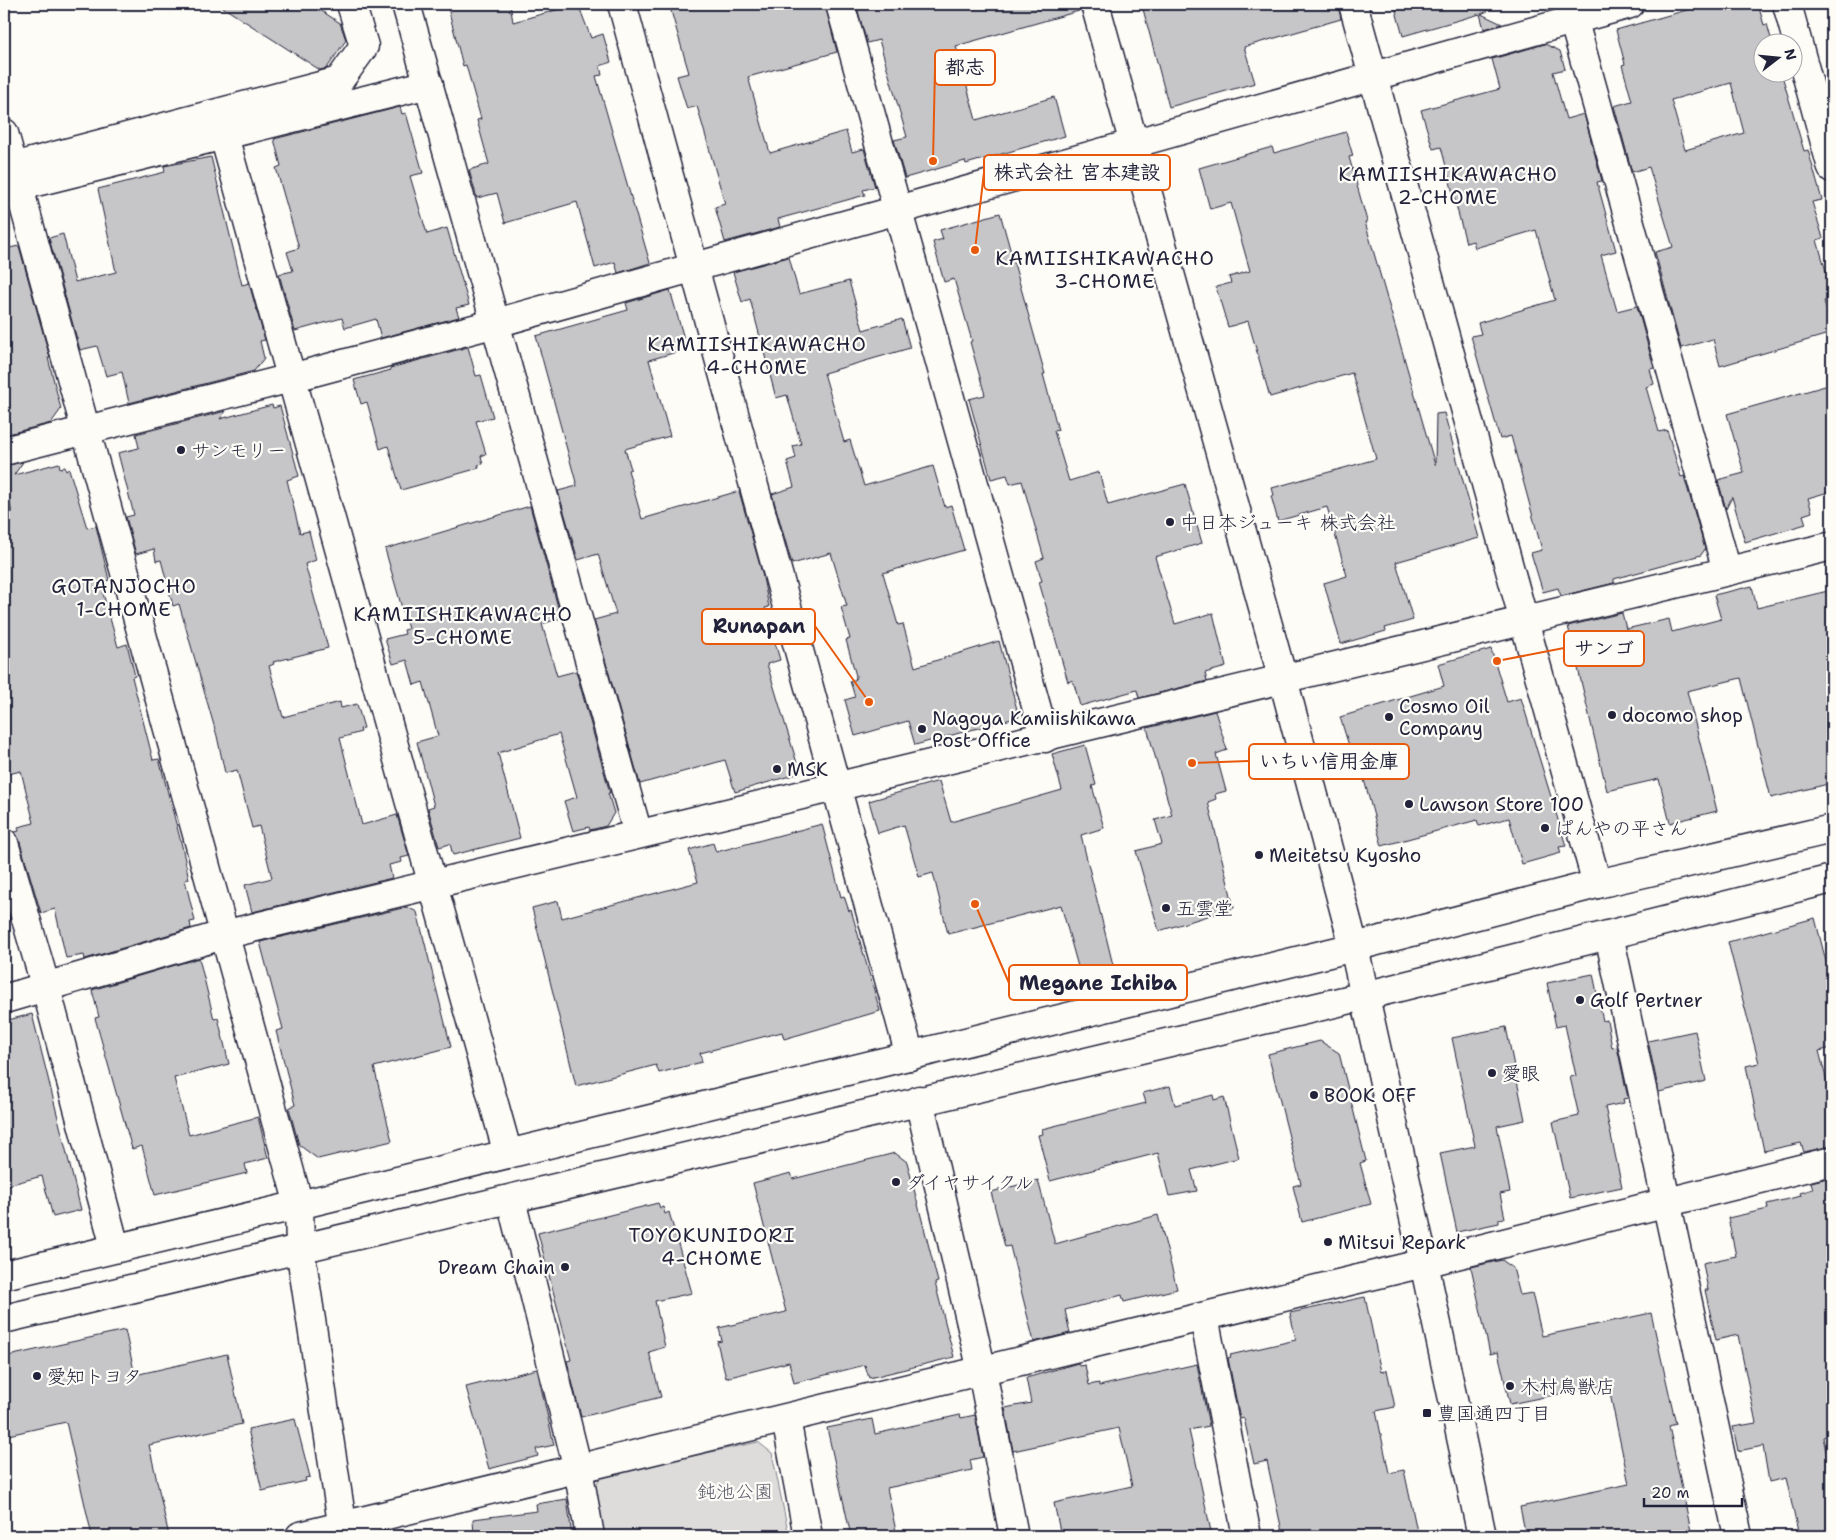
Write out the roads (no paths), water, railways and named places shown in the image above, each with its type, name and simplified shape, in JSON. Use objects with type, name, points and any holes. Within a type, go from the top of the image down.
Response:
[{"type":"street","points":[[10,183],[340,81],[364,46],[351,4]]},
{"type":"street","points":[[406,4],[638,834]]},
{"type":"street","points":[[622,4],[910,1056]]},
{"type":"street","points":[[840,4],[1045,738]]},
{"type":"street","points":[[1095,4],[1283,679],[1354,946],[1482,1536]]},
{"type":"street","points":[[1352,4],[1597,884]]},
{"type":"street","points":[[4,452],[496,323],[694,266],[898,211],[1373,77],[1571,12],[1630,4]]},
{"type":"street","points":[[1787,4],[1832,168]]},
{"type":"street","points":[[1571,12],[1727,571]]},
{"type":"street","points":[[10,183],[224,136],[429,84]]},
{"type":"street","points":[[4,134],[10,183],[84,430],[299,1205],[300,1248],[344,1532]]},
{"type":"street","points":[[224,136],[508,1154]]},
{"type":"street","points":[[4,999],[224,935],[638,834],[1045,738],[1832,546]]},
{"type":"street","points":[[4,1275],[910,1056],[1597,884],[1832,829]]},
{"type":"street","points":[[4,843],[46,988],[116,1247]]},
{"type":"street","points":[[4,1319],[511,1200],[919,1100],[1364,996],[1832,879]]},
{"type":"street","points":[[1609,935],[1738,1536]]},
{"type":"street","points":[[919,1100],[982,1371],[1014,1536]]},
{"type":"street","points":[[300,1536],[344,1532],[578,1469],[1424,1263],[1832,1161]]},
{"type":"street","points":[[511,1200],[578,1469],[590,1536]]},
{"type":"street","points":[[1204,1317],[1247,1536]]},
{"type":"street","points":[[786,1418],[808,1536]]},
{"type":"place","name":"都志","points":[[933,161]]},
{"type":"place","name":"株式会社 宮本建設","points":[[975,250]]},
{"type":"place","name":"サンモリー","points":[[181,450]]},
{"type":"place","name":"中日本ジューキ 株式会社","points":[[1170,522]]},
{"type":"place","name":"サンゴ","points":[[1497,661]]},
{"type":"place","name":"Runapan","points":[[869,702]]},
{"type":"place","name":"docomo shop","points":[[1612,715]]},
{"type":"place","name":"Cosmo Oil Company","points":[[1389,717]]},
{"type":"place","name":"Nagoya Kamiishikawa Post Office","points":[[922,729]]},
{"type":"place","name":"いちい信用金庫","points":[[1192,763]]},
{"type":"place","name":"MSK","points":[[777,769]]},
{"type":"place","name":"Lawson Store 100","points":[[1409,804]]},
{"type":"place","name":"ぱんやの平さん","points":[[1545,828]]},
{"type":"place","name":"Meitetsu Kyosho","points":[[1259,855]]},
{"type":"place","name":"Megane Ichiba","points":[[975,904]]},
{"type":"place","name":"五雲堂","points":[[1166,908]]},
{"type":"place","name":"Golf Pertner","points":[[1580,1000]]},
{"type":"place","name":"愛眼","points":[[1492,1073]]},
{"type":"place","name":"BOOK OFF","points":[[1314,1095]]},
{"type":"place","name":"ダイヤサイクル","points":[[896,1182]]},
{"type":"place","name":"Mitsui Repark","points":[[1328,1242]]},
{"type":"place","name":"Dream Chain","points":[[565,1267]]},
{"type":"place","name":"愛知トヨタ","points":[[37,1376]]},
{"type":"place","name":"木村鳥獣店","points":[[1510,1386]]},
{"type":"place","name":"豊国通四丁目","points":[[1427,1413]]},
{"type":"district","name":"KAMIISHIKAWACHO 2-CHOME","points":[[1448,186]]},
{"type":"district","name":"KAMIISHIKAWACHO 3-CHOME","points":[[1105,270]]},
{"type":"district","name":"KAMIISHIKAWACHO 4-CHOME","points":[[757,356]]},
{"type":"district","name":"GOTANJOCHO 1-CHOME","points":[[124,598]]},
{"type":"district","name":"KAMIISHIKAWACHO 5-CHOME","points":[[463,626]]},
{"type":"district","name":"TOYOKUNIDORI 4-CHOME","points":[[712,1246]]},
{"type":"park label","name":"鈍池公園","points":[[735,1491]]}]
